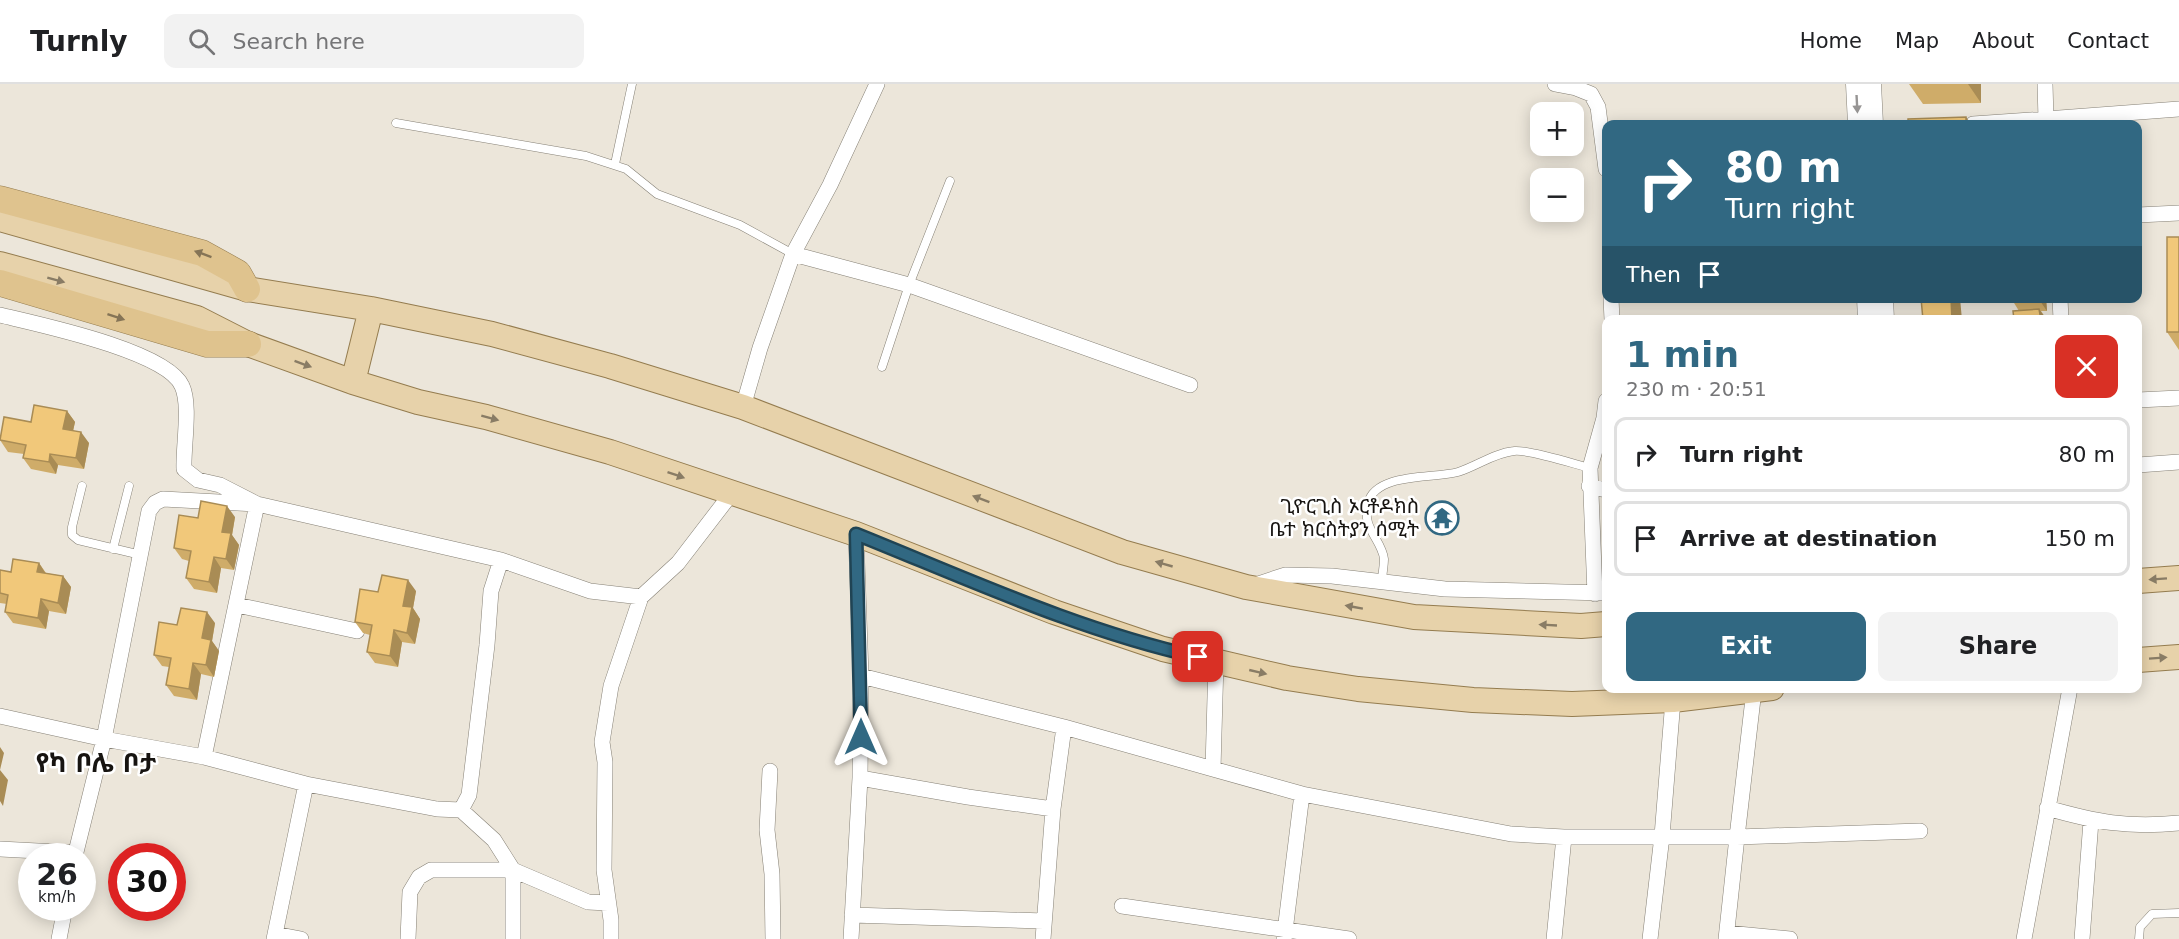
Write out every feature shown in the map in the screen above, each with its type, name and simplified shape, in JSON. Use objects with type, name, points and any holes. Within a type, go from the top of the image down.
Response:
[{"type":"highway","points":[[0,200],[202,253],[238,273],[247,289]]},
{"type":"highway","points":[[0,283],[207,344],[248,344]]},
{"type":"main road","points":[[0,219],[247,289],[371,309],[492,334],[610,366],[743,407],[1122,552],[1246,587],[1414,617],[1569,626],[1602,624]]},
{"type":"main road","points":[[0,264],[197,318],[248,344],[418,402],[486,417],[610,452],[856,534],[1054,612],[1162,649],[1287,678],[1336,686],[1473,700],[1572,704],[1673,700],[1730,693]]},
{"type":"main road","points":[[354,382],[371,309]]},
{"type":"main road","points":[[2142,581],[2179,578]]},
{"type":"main road","points":[[2142,660],[2179,657]]},
{"type":"street","points":[[743,407],[760,348],[793,254],[830,185],[877,84]]},
{"type":"street","points":[[1555,84],[1591,94],[1598,107],[1602,138]]},
{"type":"street","points":[[1856,84],[1858,120]]},
{"type":"street","points":[[1871,84],[1873,120]]},
{"type":"street","points":[[2045,84],[2046,120]]},
{"type":"street","points":[[2066,120],[2179,109]]},
{"type":"street","points":[[2142,214],[2179,213]]},
{"type":"street","points":[[793,254],[909,285],[1190,386]]},
{"type":"street","points":[[0,315],[102,342],[149,359],[171,373],[182,385],[185,398],[184,469],[198,480],[220,485],[257,504]]},
{"type":"street","points":[[2142,400],[2179,398]]},
{"type":"street","points":[[1246,587],[1285,575],[1332,576],[1445,589],[1600,593],[1589,486],[1590,468],[1602,425]]},
{"type":"street","points":[[2142,465],[2179,462]]},
{"type":"street","points":[[1589,486],[1602,489]]},
{"type":"street","points":[[610,939],[604,864],[605,762],[602,742],[611,686],[641,597],[678,563],[731,494]]},
{"type":"street","points":[[78,843],[104,739],[149,511],[163,498],[257,504],[501,560],[590,591],[641,597]]},
{"type":"street","points":[[204,757],[257,504]]},
{"type":"street","points":[[850,939],[860,778],[861,676],[856,534]]},
{"type":"street","points":[[461,810],[470,795],[491,591],[501,560]]},
{"type":"street","points":[[237,604],[357,631]]},
{"type":"street","points":[[1213,769],[1216,662]]},
{"type":"street","points":[[861,676],[1064,727],[1302,794],[1511,834],[1564,837],[1737,837],[1920,831]]},
{"type":"street","points":[[1762,693],[1737,837],[1726,936],[1790,939]]},
{"type":"street","points":[[2024,939],[2069,693]]},
{"type":"street","points":[[1650,939],[1662,836],[1673,700]]},
{"type":"street","points":[[0,716],[104,739],[204,757],[306,783],[437,809],[461,810],[494,840],[513,870],[513,939]]},
{"type":"street","points":[[1043,939],[1053,809],[1064,727]]},
{"type":"street","points":[[770,771],[767,830],[772,874],[773,939]]},
{"type":"street","points":[[860,778],[1053,809]]},
{"type":"street","points":[[302,939],[274,937],[306,783]]},
{"type":"street","points":[[1285,935],[1302,794]]},
{"type":"street","points":[[2047,808],[2091,820],[2122,825],[2179,823]]},
{"type":"street","points":[[2082,939],[2091,820]]},
{"type":"street","points":[[1554,939],[1564,837]]},
{"type":"street","points":[[0,849],[18,850]]},
{"type":"street","points":[[408,939],[410,892],[419,877],[431,870],[513,870],[588,902],[608,903]]},
{"type":"street","points":[[1122,906],[1285,935],[1349,939]]},
{"type":"street","points":[[852,915],[1044,921]]},
{"type":"street","points":[[59,939],[62,921]]},
{"type":"lane","points":[[615,164],[632,84]]},
{"type":"lane","points":[[396,123],[586,156],[615,164],[626,168],[657,194],[740,225],[793,254]]},
{"type":"lane","points":[[882,367],[909,285],[950,181]]},
{"type":"lane","points":[[1382,582],[1384,558],[1368,526],[1367,515],[1367,504],[1381,486],[1403,479],[1456,473],[1492,456],[1516,450],[1590,468]]},
{"type":"lane","points":[[82,486],[72,535],[78,540],[141,555]]},
{"type":"lane","points":[[113,549],[129,486]]},
{"type":"lane","points":[[2139,939],[2139,927],[2152,914],[2179,913]]},
{"type":"building","points":[[1966,117],[1966,120],[1908,119]]},
{"type":"building","points":[[2167,237],[2179,237],[2179,332],[2167,332]]},
{"type":"building","points":[[1921,303],[1951,303],[1952,315],[1923,315]]},
{"type":"building","points":[[2039,309],[2040,315],[2013,315],[2013,311]]},
{"type":"building","points":[[34,405],[67,411],[63,429],[81,432],[76,458],[50,454],[49,462],[23,458],[26,445],[0,440],[4,417],[31,422]]},
{"type":"building","points":[[201,501],[227,506],[222,532],[231,533],[226,559],[214,557],[209,582],[186,578],[191,551],[174,548],[179,515],[198,518]]},
{"type":"building","points":[[13,559],[39,563],[37,572],[63,576],[58,603],[41,599],[38,618],[5,612],[8,595],[0,593],[0,570],[11,572]]},
{"type":"building","points":[[382,575],[408,580],[403,606],[412,607],[407,633],[394,630],[390,656],[367,652],[372,625],[355,622],[360,589],[378,592]]},
{"type":"building","points":[[181,608],[207,612],[202,638],[211,640],[206,665],[193,663],[189,689],[166,685],[171,658],[154,655],[159,622],[177,625]]},
{"type":"place","name":"ጊዮርጊስ ኦርቶዶክስ ቤተ ክርስትያን ሰሚት","points":[[1442,518]]},
{"type":"district","name":"የካ ቦሌ ቦታ","points":[[96,763]]},
{"type":"route","points":[[861,737],[856,534],[1054,612],[1162,649],[1198,657]]}]
